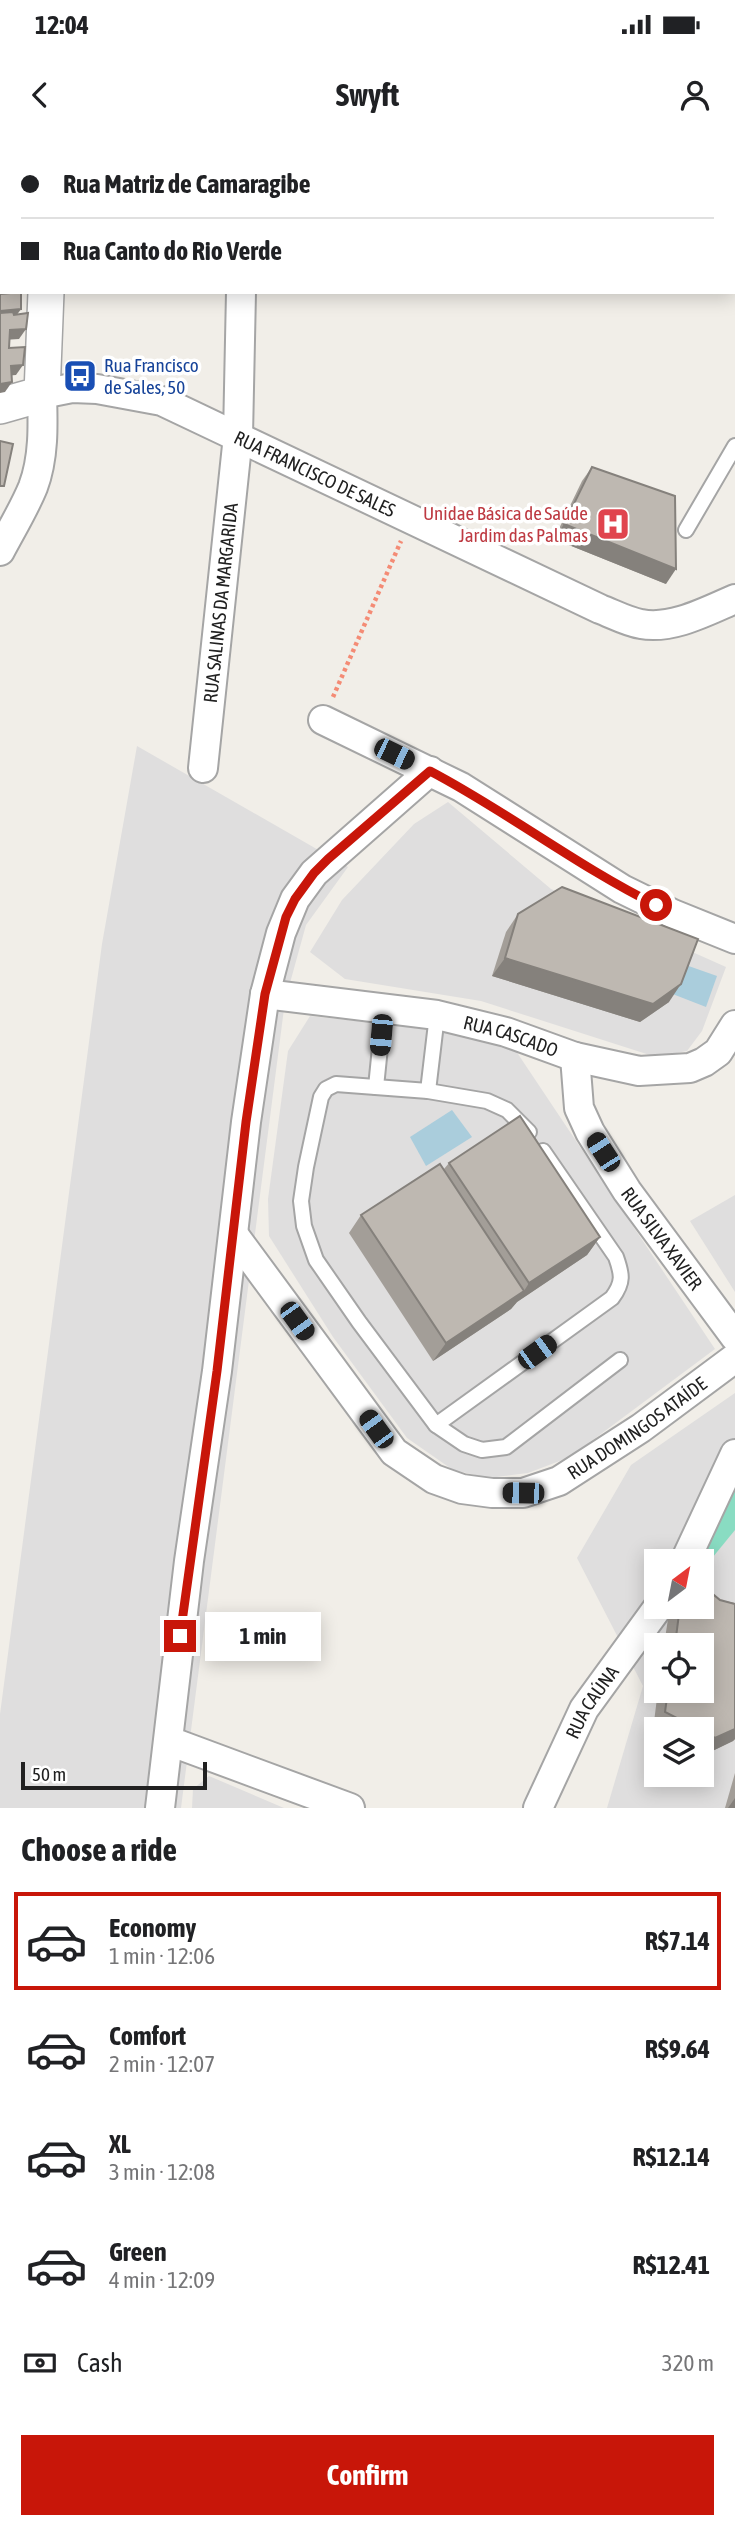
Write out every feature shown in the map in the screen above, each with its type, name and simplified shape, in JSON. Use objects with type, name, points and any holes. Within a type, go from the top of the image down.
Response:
[{"type":"street","points":[[0,551],[33,487],[40,460],[43,426],[41,359],[46,294]]},
{"type":"street","name":"RUA SALINAS DA MARGARIDA","points":[[203,768],[238,436],[241,294]]},
{"type":"street","name":"RUA FRANCISCO DE SALES","points":[[42,394],[72,388],[162,401],[600,609],[641,624],[663,625],[682,620],[735,599]]},
{"type":"street","points":[[0,406],[42,394]]},
{"type":"street","points":[[323,720],[430,771],[507,815],[554,848],[622,889],[735,940]]},
{"type":"street","points":[[160,1808],[189,1561],[265,994],[286,917],[314,873],[430,771]]},
{"type":"street","name":"RUA CASCADO","points":[[265,994],[437,1015],[506,1032],[575,1057],[639,1070],[690,1068],[718,1052],[735,1025]]},
{"type":"street","name":"RUA SILVA XAVIER","points":[[575,1057],[579,1108],[590,1132],[627,1191],[735,1337]]},
{"type":"street","name":"RUA DOMINGOS ATAÍDE","points":[[234,1235],[394,1452],[434,1479],[462,1489],[523,1493],[559,1480],[641,1428],[735,1358]]},
{"type":"street","points":[[691,1549],[735,1454]]},
{"type":"street","name":"RUA CAÚNA","points":[[538,1808],[584,1709],[650,1619]]},
{"type":"street","points":[[169,1741],[350,1808]]},
{"type":"lane","points":[[686,530],[735,446]]},
{"type":"lane","points":[[376,1087],[384,1008]]},
{"type":"lane","points":[[428,1091],[437,1015]]},
{"type":"lane","points":[[436,1425],[612,1298],[621,1287],[622,1276],[616,1256],[523,1125],[507,1110],[487,1101],[428,1091],[336,1084],[326,1089],[321,1097],[301,1201],[304,1226],[316,1260],[436,1425],[464,1444],[482,1450],[506,1447],[620,1360]]},
{"type":"path","points":[[323,720],[411,518]]},
{"type":"shaded area","points":[[137,746],[348,867],[306,925],[285,1001],[181,1808],[0,1808],[0,1714],[102,944]]},
{"type":"shaded area","points":[[448,802],[551,889],[726,967],[702,1031],[687,1051],[656,1057],[481,1001],[345,979],[310,952],[342,900],[414,824]]},
{"type":"shaded area","points":[[310,1016],[510,1042],[715,1349],[570,1457],[528,1473],[489,1478],[453,1470],[407,1438],[333,1337],[269,1236],[268,1199],[288,1051]]},
{"type":"shaded area","points":[[735,1195],[735,1292],[690,1221]]},
{"type":"shaded area","points":[[735,1393],[735,1808],[607,1808],[643,1686],[577,1558],[631,1465]]},
{"type":"shaded area","points":[[209,1776],[284,1808],[192,1808],[193,1789]]},
{"type":"green space","points":[[732,1486],[735,1488],[735,1530],[714,1556],[714,1549],[691,1549],[685,1544]]},
{"type":"water","points":[[663,957],[717,976],[706,1007],[652,986]]},
{"type":"water","points":[[452,1110],[472,1137],[426,1166],[410,1137]]},
{"type":"building","points":[[0,294],[21,294],[21,309],[0,311]]},
{"type":"building","points":[[13,312],[14,315],[28,313],[26,329],[10,330],[9,348],[25,347],[23,365],[11,366],[12,382],[0,384],[0,313]]},
{"type":"building","points":[[0,441],[13,444],[4,486],[0,486]]},
{"type":"building","name":"Unidae Básica de Saúde Jardim das Palmas","points":[[592,467],[675,496],[676,569],[564,524]]},
{"type":"building","points":[[562,887],[698,939],[681,984],[653,1004],[505,958],[518,914]]},
{"type":"building","points":[[520,1116],[600,1237],[529,1283],[449,1163]]},
{"type":"building","points":[[440,1164],[524,1291],[446,1343],[361,1215]]},
{"type":"building","points":[[714,1595],[720,1600],[735,1604],[735,1729],[715,1738],[714,1717],[675,1717],[665,1712],[666,1703],[714,1703],[714,1633],[677,1633],[678,1619],[714,1619]]},
{"type":"place","name":"Rua Francisco de Sales, 50","points":[[80,376]]},
{"type":"place","name":"Unidae Básica de Saúde Jardim das Palmas","points":[[613,524]]},
{"type":"route","points":[[180,1636],[265,994],[286,917],[295,899],[328,859],[430,771],[507,815],[554,848],[622,889],[656,905]]}]
